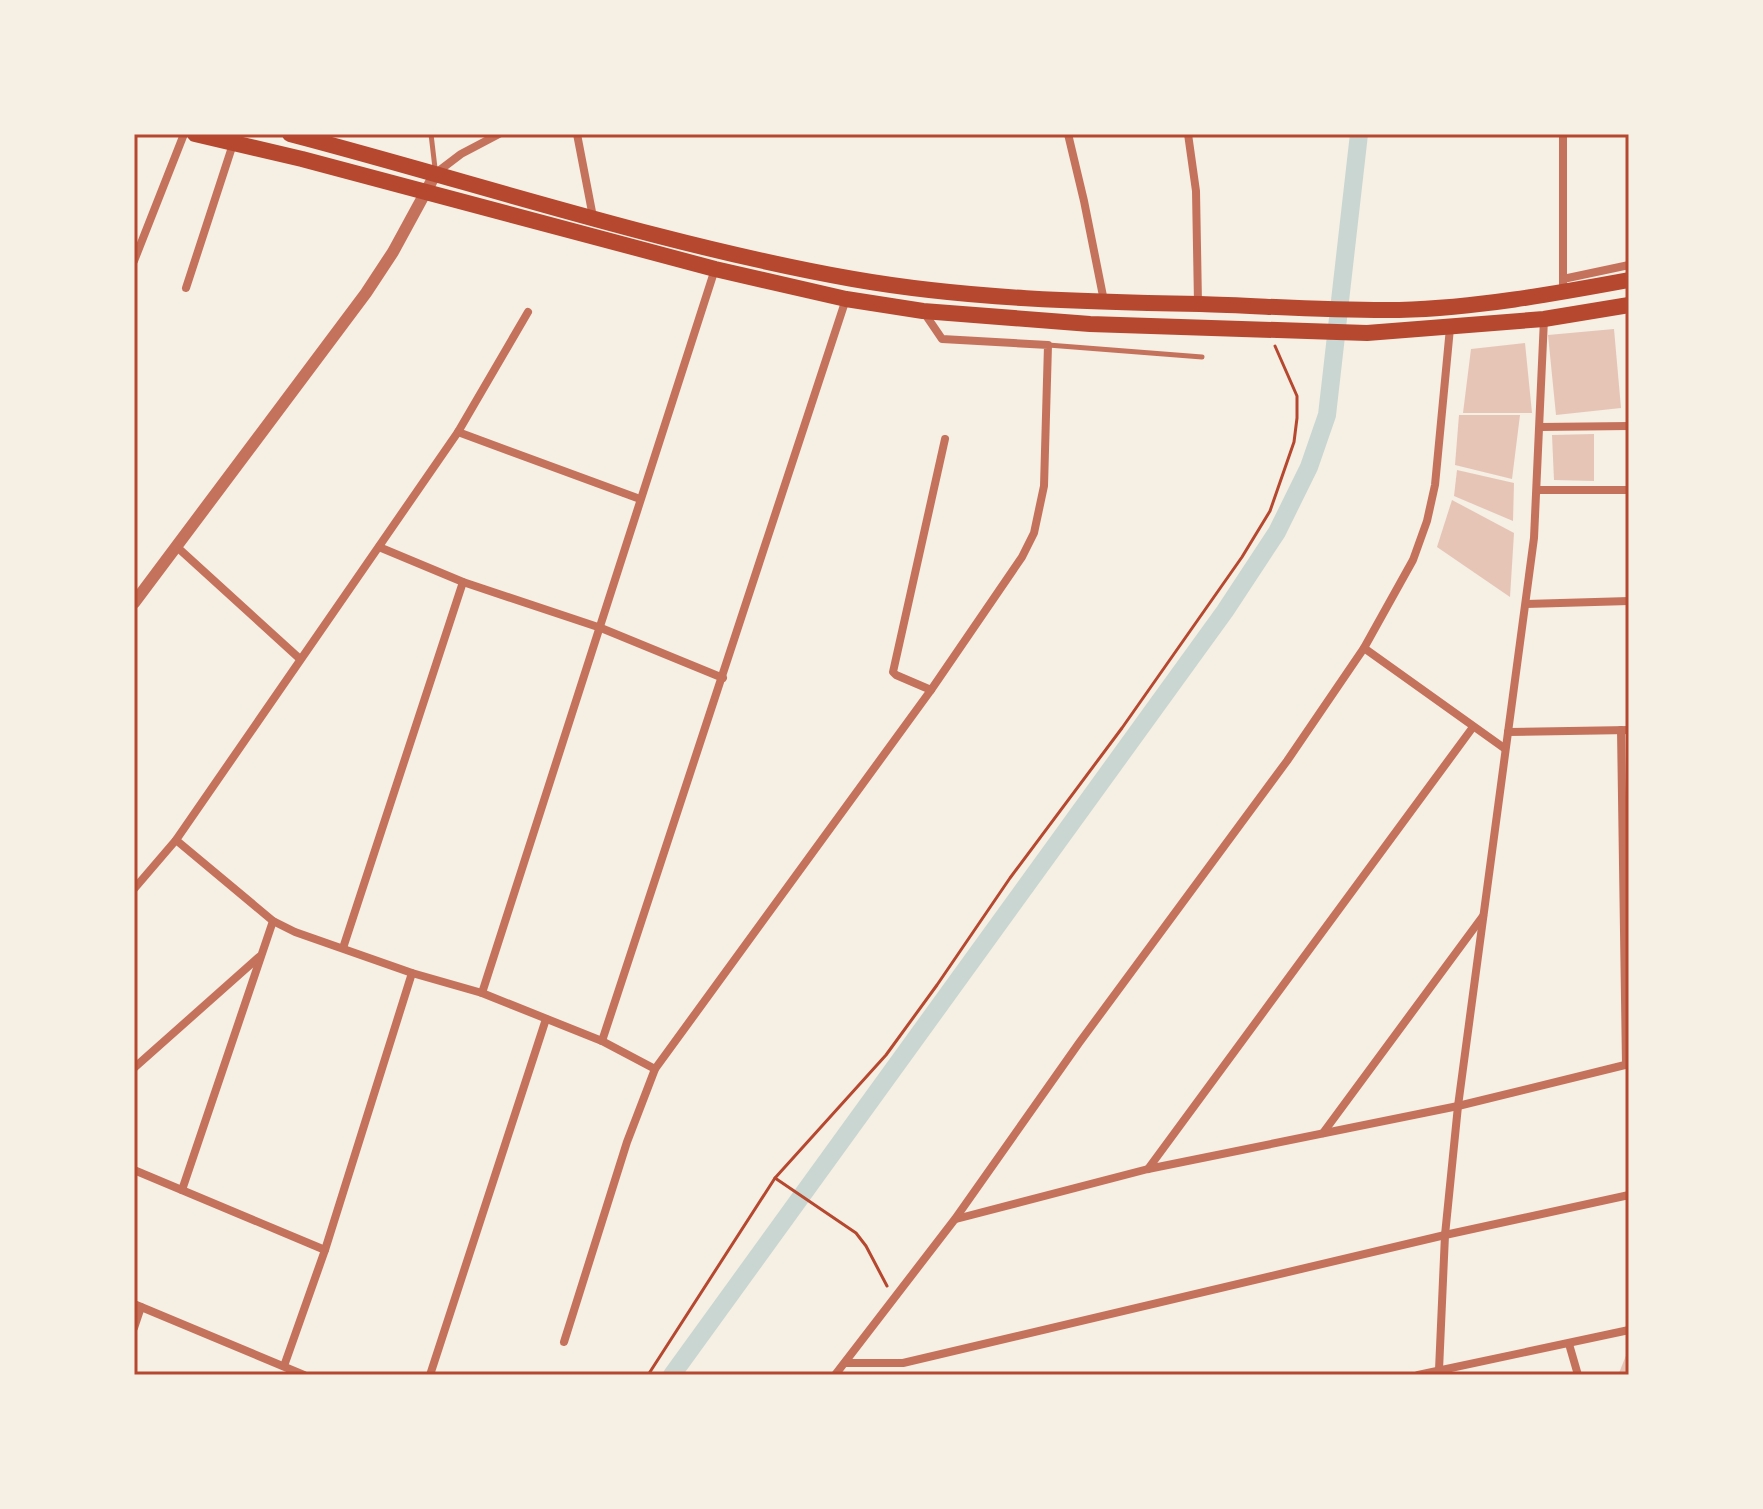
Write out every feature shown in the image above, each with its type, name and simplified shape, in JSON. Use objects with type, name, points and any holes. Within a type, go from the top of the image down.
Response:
[{"type":"highway","points":[[195,134],[302,159],[715,269],[846,299],[923,311],[1090,324],[1367,333],[1544,319],[1629,305]]},
{"type":"highway","points":[[290,134],[766,261],[855,279],[945,290],[1104,302],[1367,309],[1464,305],[1563,286],[1629,280]]},
{"type":"street","points":[[134,261],[184,134]]},
{"type":"street","points":[[134,603],[366,293],[393,252],[436,173],[461,154],[499,134]]},
{"type":"street","points":[[577,134],[593,217]]},
{"type":"street","points":[[1068,134],[1104,302]]},
{"type":"street","points":[[1188,134],[1196,191],[1198,304]]},
{"type":"street","points":[[1564,134],[1563,286],[1629,265]]},
{"type":"street","points":[[186,288],[233,144]]},
{"type":"street","points":[[482,993],[715,269]]},
{"type":"street","points":[[602,1041],[846,299]]},
{"type":"street","points":[[564,1342],[635,1118],[655,1069],[931,690],[1003,588],[1034,533],[1044,486],[1048,345],[942,339],[923,311]]},
{"type":"street","points":[[134,889],[176,840],[458,432],[528,312]]},
{"type":"street","points":[[1439,1370],[1445,1235],[1458,1106],[1504,748],[1526,604],[1541,427],[1544,319]]},
{"type":"street","points":[[835,1375],[955,1219],[1027,1114],[1287,761],[1364,648],[1413,560],[1427,521],[1435,485],[1450,328]]},
{"type":"street","points":[[1541,427],[1629,426]]},
{"type":"street","points":[[458,432],[640,499]]},
{"type":"street","points":[[931,690],[893,672],[945,439]]},
{"type":"street","points":[[1537,490],[1629,490]]},
{"type":"street","points":[[177,547],[300,659]]},
{"type":"street","points":[[379,547],[463,582],[601,628],[723,678]]},
{"type":"street","points":[[343,948],[463,582]]},
{"type":"street","points":[[1526,604],[1629,601]]},
{"type":"street","points":[[1364,648],[1504,748]]},
{"type":"street","points":[[1148,1169],[1473,727]]},
{"type":"street","points":[[955,1219],[1148,1169],[1458,1106],[1627,1064],[1625,730],[1508,732]]},
{"type":"street","points":[[176,840],[273,921],[295,932],[412,973],[482,993],[602,1041],[655,1069]]},
{"type":"street","points":[[1323,1133],[1484,916]]},
{"type":"street","points":[[182,1190],[273,921]]},
{"type":"street","points":[[134,1068],[259,956]]},
{"type":"street","points":[[284,1366],[325,1250],[412,973]]},
{"type":"street","points":[[430,1375],[546,1019]]},
{"type":"street","points":[[134,1170],[325,1250]]},
{"type":"street","points":[[845,1363],[903,1363],[1445,1235],[1629,1195]]},
{"type":"street","points":[[134,1328],[137,1306],[304,1375]]},
{"type":"street","points":[[1418,1375],[1629,1330]]},
{"type":"street","points":[[1569,1344],[1578,1375]]},
{"type":"lane","points":[[431,134],[436,173]]},
{"type":"lane","points":[[1048,345],[1202,357]]},
{"type":"path","points":[[648,1375],[775,1178],[886,1055],[1010,878],[1122,728],[1242,557],[1270,511],[1294,442],[1297,396],[1266,331]]},
{"type":"path","points":[[775,1178],[856,1233],[866,1246],[893,1300]]},
{"type":"building","points":[[1614,329],[1621,408],[1556,415],[1548,335]]},
{"type":"building","points":[[1525,343],[1532,413],[1463,413],[1471,349]]},
{"type":"building","points":[[1459,415],[1520,415],[1512,479],[1455,465]]},
{"type":"building","points":[[1594,434],[1594,481],[1554,480],[1552,435]]},
{"type":"building","points":[[1457,470],[1514,483],[1513,521],[1454,496]]},
{"type":"building","points":[[1452,500],[1514,533],[1510,597],[1437,547]]},
{"type":"building","points":[[1629,1348],[1629,1375],[1619,1375],[1619,1373]]},
{"type":"waterway","points":[[672,1375],[1225,611],[1277,532],[1309,467],[1327,415],[1359,134]]}]
